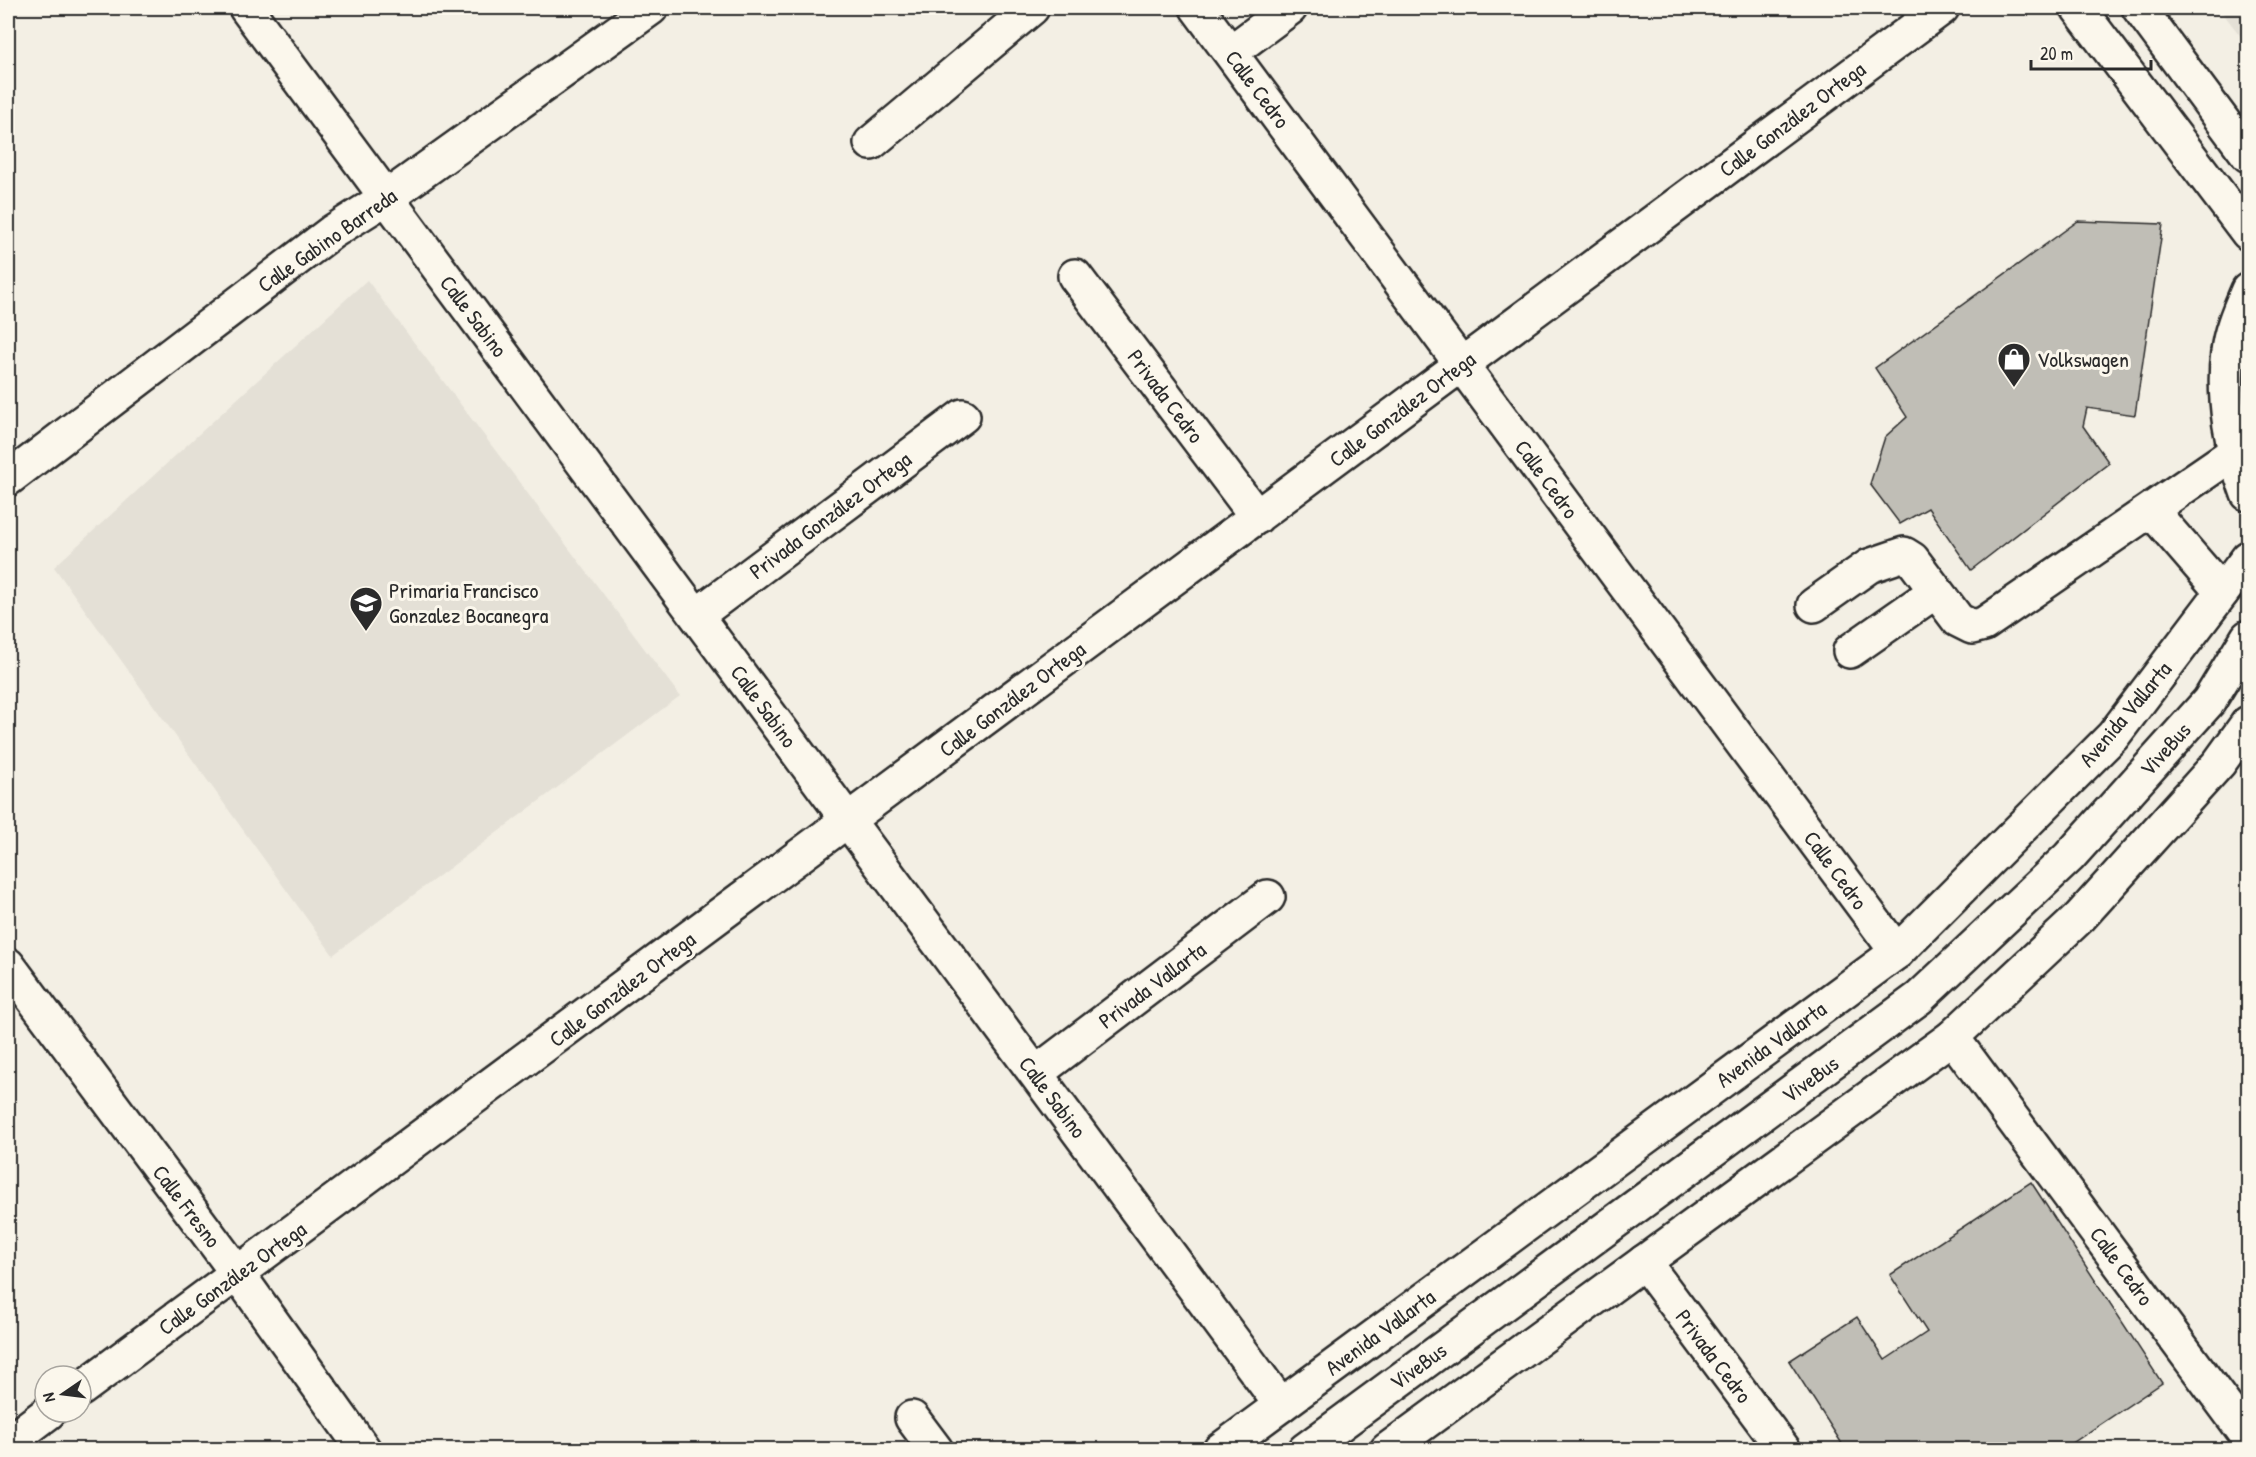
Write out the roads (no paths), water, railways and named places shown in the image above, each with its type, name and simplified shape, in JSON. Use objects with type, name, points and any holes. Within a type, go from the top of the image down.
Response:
[{"type":"street","name":"Calle Sabino","points":[[246,8],[1281,1405]]},
{"type":"street","name":"Calle Gabino Barreda","points":[[8,479],[332,232],[386,198],[651,8]]},
{"type":"street","points":[[871,143],[1032,8]]},
{"type":"street","name":"Calle Cedro","points":[[1197,8],[1897,952]]},
{"type":"street","points":[[1231,52],[1290,8]]},
{"type":"street","name":"Calle González Ortega","points":[[93,1380],[1942,8]]},
{"type":"street","points":[[2078,8],[2248,233]]},
{"type":"street","points":[[2139,8],[2248,155]]},
{"type":"street","name":"Privada Cedro","points":[[1075,276],[1257,517]]},
{"type":"street","points":[[2248,290],[2238,313],[2228,351],[2228,398],[2235,452],[2248,494]]},
{"type":"street","name":"Privada González Ortega","points":[[697,615],[963,416]]},
{"type":"street","points":[[1814,605],[1869,566],[1905,554],[1912,558],[1964,625],[1972,627],[1984,624],[2235,452]]},
{"type":"street","points":[[2151,510],[2222,592]]},
{"type":"street","name":"Avenida Vallarta","points":[[1220,1449],[1897,952],[2113,736],[2248,558]]},
{"type":"street","points":[[1850,651],[1936,591]]},
{"type":"street","name":"ViveBus","points":[[1305,1449],[1919,998],[2069,857],[2209,701],[2248,637]]},
{"type":"street","points":[[1387,1449],[1952,1037],[2080,916],[2219,763],[2248,723]]},
{"type":"street","name":"Privada Vallarta","points":[[1036,1073],[1268,897]]},
{"type":"street","name":"Calle Fresno","points":[[8,965],[238,1274],[364,1449]]},
{"type":"street","name":"Calle Cedro","points":[[1952,1037],[2248,1437]]},
{"type":"street","name":"Privada Cedro","points":[[1644,1263],[1784,1449]]},
{"type":"street","points":[[912,1418],[936,1449]]},
{"type":"street","points":[[8,1443],[33,1424]]},
{"type":"place","name":"Volkswagen","points":[[2014,388]]},
{"type":"place","name":"Primaria Francisco Gonzalez Bocanegra","points":[[366,632]]}]
